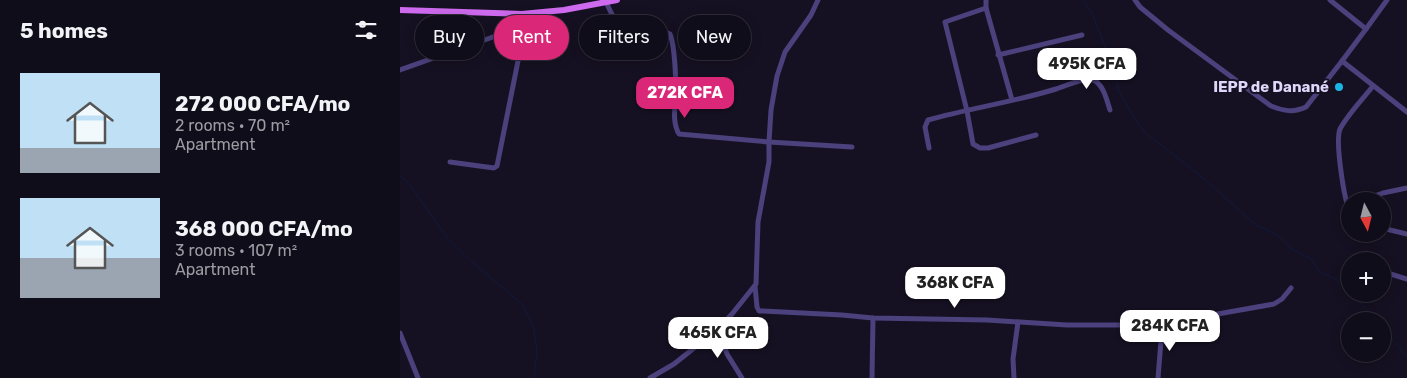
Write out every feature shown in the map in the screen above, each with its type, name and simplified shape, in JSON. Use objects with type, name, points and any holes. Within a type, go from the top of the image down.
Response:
[{"type":"main road","points":[[400,10],[522,14],[564,10],[592,2],[617,0]]},
{"type":"street","points":[[818,0],[811,15],[782,58],[772,101],[768,170],[758,222],[757,276],[755,286],[759,311],[873,318],[924,318],[1068,325],[1129,325],[1189,331],[1199,321],[1212,315],[1274,304],[1291,288]]},
{"type":"street","points":[[986,0],[986,8],[998,55],[1012,100]]},
{"type":"street","points":[[1135,0],[1140,7],[1168,30],[1262,100],[1282,110],[1297,111],[1306,107],[1387,0]]},
{"type":"street","points":[[1330,0],[1366,28]]},
{"type":"street","points":[[606,2],[612,17],[622,29],[642,34],[664,32],[670,34],[673,44],[676,92],[674,121],[680,134],[852,147]]},
{"type":"street","points":[[986,8],[945,22],[967,111],[973,144],[980,148],[988,148],[1036,135]]},
{"type":"street","points":[[998,55],[1082,35]]},
{"type":"street","points":[[400,70],[494,37]]},
{"type":"street","points":[[450,162],[494,168],[497,166],[518,60]]},
{"type":"street","points":[[1342,61],[1406,110]]},
{"type":"street","points":[[929,148],[925,127],[926,122],[1091,80],[1097,82],[1100,86],[1110,110]]},
{"type":"street","points":[[1345,192],[1342,182],[1338,137],[1341,128],[1373,86]]},
{"type":"street","points":[[1387,192],[1407,188]]},
{"type":"street","points":[[1391,230],[1407,234]]},
{"type":"street","points":[[1391,274],[1407,279]]},
{"type":"street","points":[[650,378],[674,364],[718,329],[755,286]]},
{"type":"street","points":[[872,378],[873,318]]},
{"type":"street","points":[[1014,378],[1013,359],[1018,322]]},
{"type":"street","points":[[1158,378],[1161,341],[1159,328]]},
{"type":"street","points":[[718,329],[727,354],[742,378]]},
{"type":"street","points":[[400,333],[418,378]]},
{"type":"waterway","points":[[1083,0],[1092,13],[1120,94],[1137,122],[1147,134],[1203,178],[1256,225],[1279,236],[1290,248],[1311,259],[1320,272],[1341,284]]},
{"type":"waterway","points":[[400,175],[409,184],[449,240],[523,305],[534,329],[537,352],[534,378]]},
{"type":"waterway","points":[[1359,302],[1369,312]]},
{"type":"waterway","points":[[1391,338],[1407,357]]},
{"type":"place","name":"IEPP de Danané","points":[[1339,87]]}]
